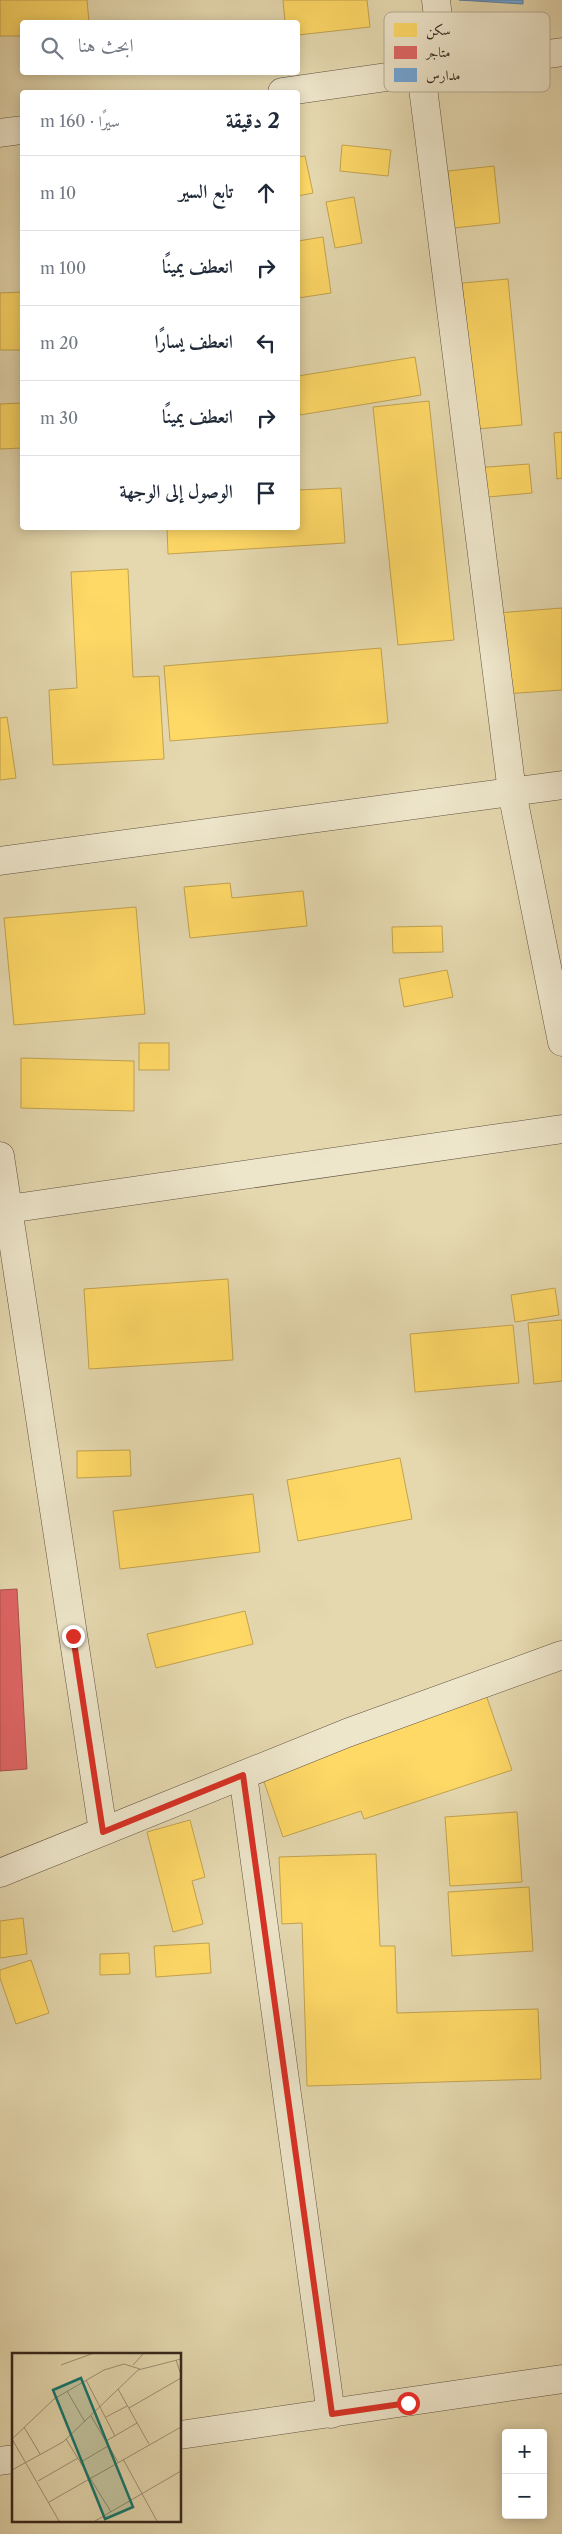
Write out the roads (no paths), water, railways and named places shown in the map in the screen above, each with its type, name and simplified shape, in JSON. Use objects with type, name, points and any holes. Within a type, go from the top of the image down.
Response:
[{"type":"street","points":[[296,90],[384,78]]},
{"type":"street","points":[[435,92],[512,792],[562,1042]]},
{"type":"street","points":[[0,133],[20,130]]},
{"type":"street","points":[[0,861],[562,785]]},
{"type":"street","points":[[8,1209],[562,1129]]},
{"type":"street","points":[[0,1156],[8,1209],[11,1304],[103,1832]]},
{"type":"street","points":[[0,1873],[347,1733],[562,1655]]},
{"type":"street","points":[[243,1775],[332,2414]]},
{"type":"street","points":[[181,2435],[562,2380]]}]
